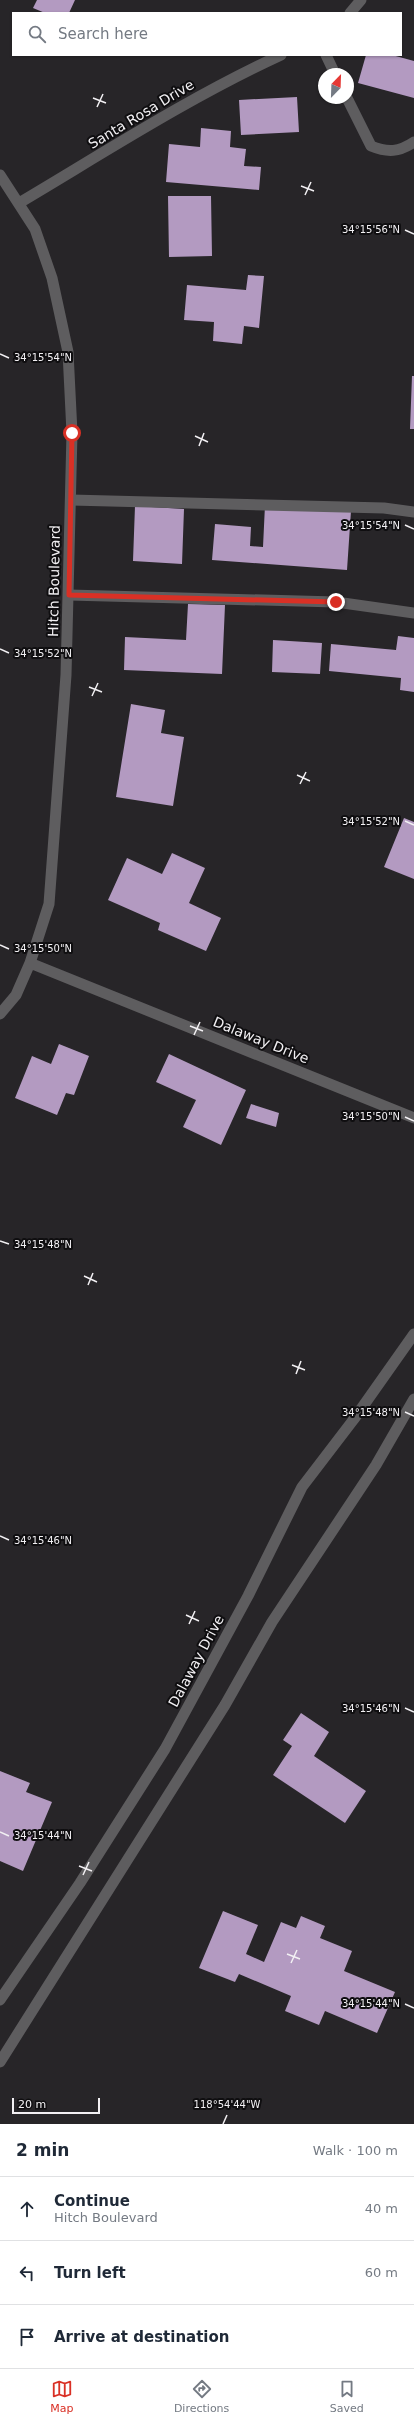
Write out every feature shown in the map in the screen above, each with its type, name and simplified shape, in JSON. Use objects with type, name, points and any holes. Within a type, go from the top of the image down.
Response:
[{"type":"street","points":[[351,12],[361,0]]},
{"type":"street","name":"Santa Rosa Drive","points":[[19,203],[170,112],[237,75],[279,56]]},
{"type":"street","points":[[326,56],[332,68]]},
{"type":"street","points":[[350,104],[371,146],[388,152],[397,151],[414,142]]},
{"type":"street","name":"Hitch Boulevard","points":[[0,175],[35,229],[52,278],[68,352],[72,433],[66,676],[49,904],[30,963],[16,995],[0,1014]]},
{"type":"street","points":[[71,500],[384,508],[414,512]]},
{"type":"street","points":[[69,595],[336,602],[414,613]]},
{"type":"street","name":"Dalaway Drive","points":[[30,963],[414,1118]]},
{"type":"street","name":"Dalaway Drive","points":[[0,2000],[80,1883],[165,1750],[248,1596],[302,1487],[354,1419],[414,1334]]},
{"type":"street","points":[[0,2062],[224,1705],[272,1622],[376,1465],[414,1399]]},
{"type":"building","points":[[37,0],[75,0],[69,12],[43,12],[33,8]]},
{"type":"building","points":[[366,56],[396,56],[414,61],[414,98],[358,83]]},
{"type":"building","points":[[297,97],[299,132],[241,135],[239,100]]},
{"type":"building","points":[[201,128],[231,131],[230,147],[246,149],[244,166],[261,167],[259,190],[166,182],[169,144],[200,147]]},
{"type":"building","points":[[168,196],[211,196],[212,256],[169,257]]},
{"type":"building","points":[[248,275],[264,276],[259,328],[244,326],[242,344],[213,341],[214,322],[184,320],[187,285],[246,290]]},
{"type":"building","points":[[412,376],[414,376],[414,429],[410,429]]},
{"type":"building","points":[[265,505],[351,511],[347,570],[212,560],[215,524],[251,527],[250,546],[263,547]]},
{"type":"building","points":[[135,506],[184,509],[182,564],[133,561]]},
{"type":"building","points":[[188,604],[225,605],[222,674],[124,670],[125,637],[186,640]]},
{"type":"building","points":[[398,636],[414,638],[414,692],[400,690],[401,678],[329,671],[331,644],[396,650]]},
{"type":"building","points":[[273,640],[322,643],[320,674],[272,672]]},
{"type":"building","points":[[131,704],[165,710],[161,733],[184,737],[173,806],[116,797]]},
{"type":"building","points":[[404,818],[414,822],[414,879],[384,867]]},
{"type":"building","points":[[172,853],[205,868],[189,903],[221,918],[206,951],[158,930],[160,923],[108,900],[127,858],[162,874]]},
{"type":"building","points":[[59,1044],[89,1056],[74,1095],[66,1093],[57,1115],[15,1098],[32,1056],[51,1064]]},
{"type":"building","points":[[169,1054],[246,1090],[221,1145],[183,1127],[196,1100],[156,1082]]},
{"type":"building","points":[[251,1104],[279,1113],[276,1127],[246,1118]]},
{"type":"building","points":[[301,1713],[329,1732],[314,1756],[366,1791],[345,1823],[273,1775],[292,1746],[283,1740]]},
{"type":"building","points":[[0,1771],[30,1783],[26,1792],[52,1802],[23,1871],[0,1861]]},
{"type":"building","points":[[223,1911],[258,1925],[246,1954],[264,1962],[281,1922],[296,1928],[301,1916],[325,1926],[320,1938],[352,1951],[344,1971],[395,1992],[377,2033],[325,2011],[319,2025],[285,2011],[291,1996],[239,1974],[235,1982],[199,1968]]},
{"type":"route","points":[[72,433],[69,595],[336,602]]}]
